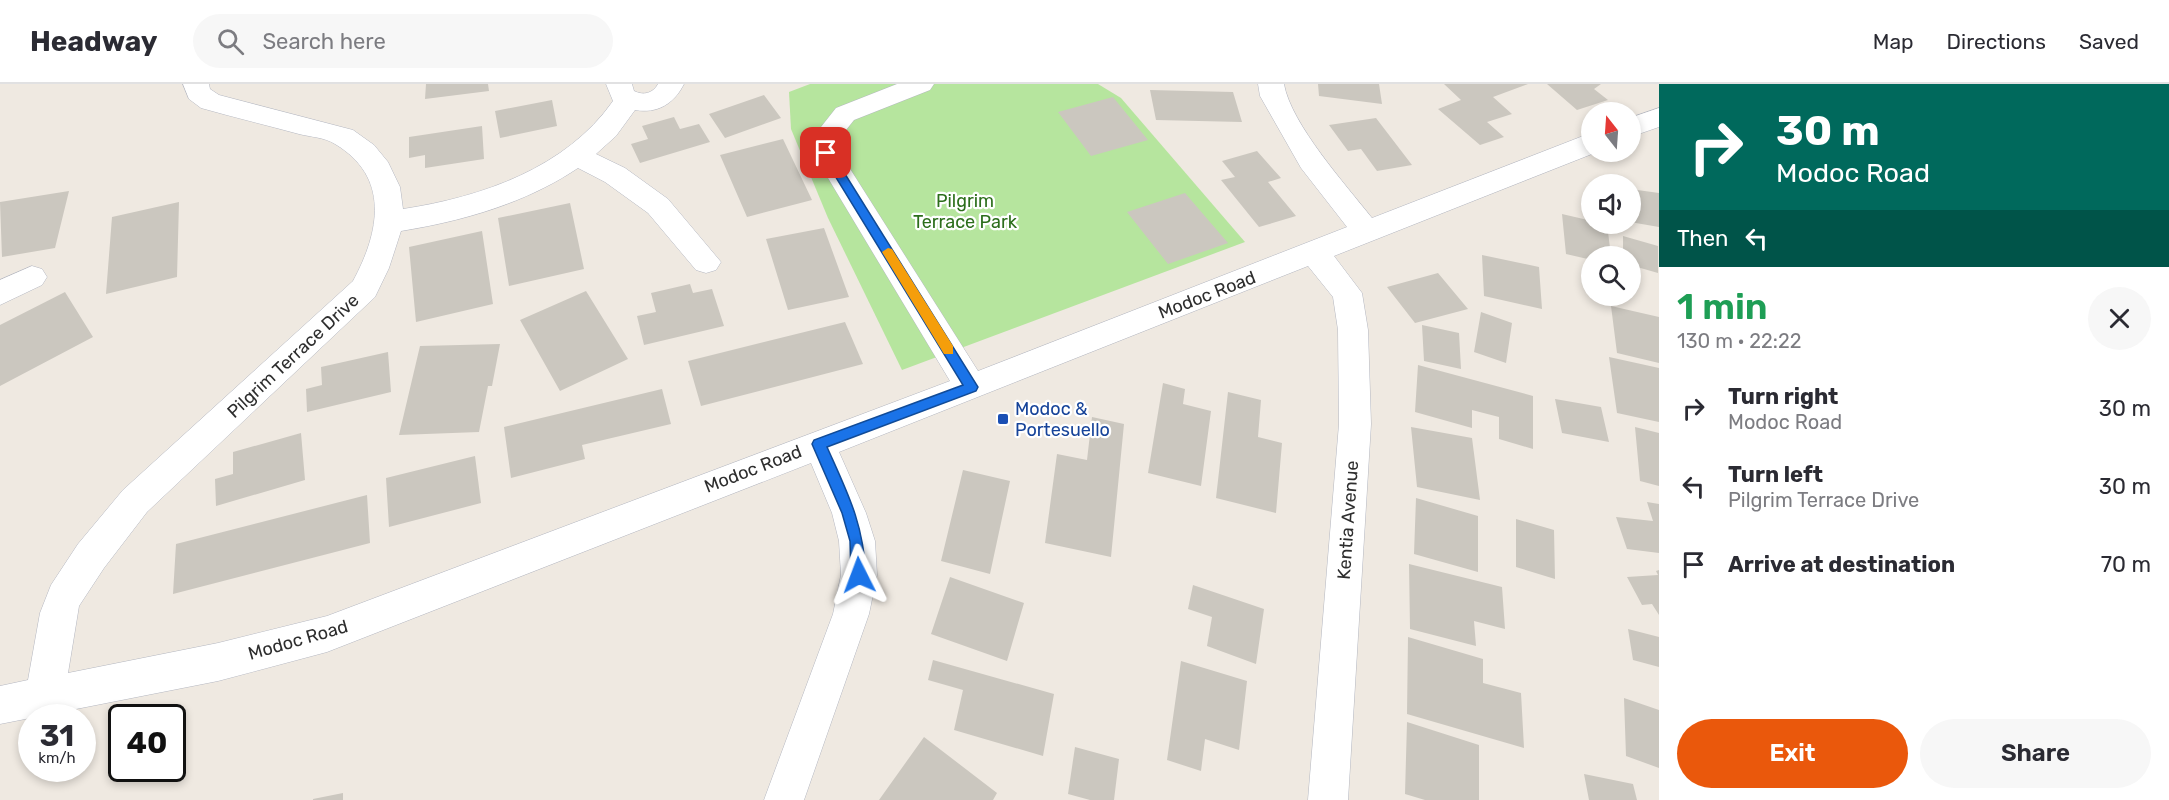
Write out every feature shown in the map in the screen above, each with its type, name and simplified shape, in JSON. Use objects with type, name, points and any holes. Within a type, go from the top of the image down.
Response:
[{"type":"street","name":"Pilgrim Terrace Drive","points":[[45,696],[58,613],[64,597],[91,556],[135,501],[364,290],[384,247],[390,200],[382,175],[365,153],[342,136],[210,102],[198,93],[196,84]]},
{"type":"street","points":[[389,222],[429,217],[484,201],[533,182],[576,155],[604,132],[624,92],[645,103],[654,101],[668,92],[671,84]]},
{"type":"street","points":[[921,84],[845,114],[834,127],[826,153],[971,387]]},
{"type":"street","points":[[1271,84],[1273,96],[1311,160],[1367,232]]},
{"type":"street","points":[[1641,124],[1659,117]]},
{"type":"street","name":"Modoc Road","points":[[0,705],[218,662],[327,634],[971,387],[1581,147]]},
{"type":"street","points":[[576,155],[615,175],[657,206],[706,262]]},
{"type":"street","name":"Kentia Avenue","points":[[1314,252],[1347,293],[1353,330],[1355,424],[1328,800]]},
{"type":"street","points":[[0,293],[32,277]]},
{"type":"street","points":[[784,800],[851,614],[859,575],[857,541],[849,513],[819,444]]},
{"type":"green space","name":"Pilgrim Terrace Park","points":[[810,84],[1098,84],[1121,98],[1245,242],[902,370],[828,218],[791,129],[789,92]]},
{"type":"building","points":[[426,84],[488,84],[489,91],[425,99]]},
{"type":"building","points":[[1318,84],[1379,84],[1382,104],[1319,96]]},
{"type":"building","points":[[1444,84],[1528,84],[1493,97],[1512,114],[1487,122],[1504,137],[1480,145],[1438,109],[1461,100]]},
{"type":"building","points":[[1547,84],[1601,84],[1594,89],[1608,100],[1581,102],[1581,109],[1577,110]]},
{"type":"building","points":[[1150,90],[1233,92],[1242,122],[1156,120]]},
{"type":"building","points":[[764,95],[781,118],[725,138],[709,114]]},
{"type":"building","points":[[1113,97],[1148,140],[1091,156],[1058,112]]},
{"type":"building","points":[[552,100],[557,126],[500,138],[495,111]]},
{"type":"building","points":[[674,117],[680,129],[699,124],[710,142],[640,163],[631,144],[648,139],[642,126]]},
{"type":"building","points":[[1376,118],[1412,165],[1377,171],[1361,149],[1348,151],[1329,125]]},
{"type":"building","points":[[482,126],[484,159],[425,168],[425,155],[409,158],[409,137]]},
{"type":"building","points":[[783,139],[812,200],[747,217],[720,155]]},
{"type":"building","points":[[1257,151],[1281,178],[1268,182],[1296,216],[1259,227],[1221,180],[1235,177],[1222,161]]},
{"type":"building","points":[[69,191],[55,248],[2,257],[0,202]]},
{"type":"building","points":[[1641,191],[1659,193],[1659,227],[1641,224]]},
{"type":"building","points":[[1185,193],[1228,243],[1168,264],[1127,212]]},
{"type":"building","points":[[179,202],[177,277],[106,294],[112,217]]},
{"type":"building","points":[[570,203],[584,269],[509,286],[498,218]]},
{"type":"building","points":[[1562,214],[1581,218],[1581,234],[1608,234],[1610,246],[1581,246],[1581,257],[1566,254]]},
{"type":"building","points":[[824,228],[849,297],[788,310],[766,239]]},
{"type":"building","points":[[482,231],[493,304],[416,322],[409,247]]},
{"type":"building","points":[[1623,236],[1658,246],[1658,273],[1641,268],[1641,246],[1623,246]]},
{"type":"building","points":[[1482,255],[1539,267],[1542,309],[1484,296]]},
{"type":"building","points":[[1438,273],[1468,309],[1415,323],[1387,287]]},
{"type":"building","points":[[690,284],[693,293],[712,289],[724,326],[644,345],[637,316],[656,312],[651,293]]},
{"type":"building","points":[[586,291],[628,359],[560,391],[520,320]]},
{"type":"building","points":[[65,292],[93,337],[0,386],[0,325]]},
{"type":"building","points":[[1611,306],[1659,317],[1659,363],[1617,353]]},
{"type":"building","points":[[1481,312],[1512,323],[1506,363],[1474,352]]},
{"type":"building","points":[[845,322],[863,364],[701,406],[688,361]]},
{"type":"building","points":[[1422,325],[1459,333],[1461,369],[1424,361]]},
{"type":"building","points":[[500,344],[492,386],[488,386],[479,432],[399,435],[420,346]]},
{"type":"building","points":[[388,352],[391,392],[307,412],[306,389],[322,385],[321,367]]},
{"type":"building","points":[[1609,357],[1659,368],[1659,422],[1617,413]]},
{"type":"building","points":[[1418,365],[1533,396],[1533,449],[1499,439],[1499,417],[1472,410],[1472,428],[1415,412]]},
{"type":"building","points":[[1163,383],[1185,389],[1183,404],[1211,411],[1201,486],[1148,473]]},
{"type":"building","points":[[662,389],[671,424],[582,445],[585,459],[511,478],[504,427]]},
{"type":"building","points":[[1228,392],[1261,400],[1258,437],[1282,443],[1276,513],[1216,498]]},
{"type":"building","points":[[1555,399],[1601,407],[1609,442],[1562,433]]},
{"type":"building","points":[[1092,417],[1124,424],[1111,557],[1045,543],[1057,454],[1087,460]]},
{"type":"building","points":[[1411,427],[1472,438],[1480,500],[1417,487]]},
{"type":"building","points":[[1635,427],[1659,433],[1659,486],[1640,481]]},
{"type":"building","points":[[301,433],[305,480],[216,506],[215,479],[233,474],[233,452]]},
{"type":"building","points":[[475,456],[481,503],[389,527],[386,478]]},
{"type":"building","points":[[963,470],[1010,481],[990,574],[941,561]]},
{"type":"building","points":[[367,495],[370,543],[173,594],[176,544]]},
{"type":"building","points":[[1416,498],[1478,516],[1478,572],[1414,554]]},
{"type":"building","points":[[1647,502],[1659,504],[1659,553],[1627,549],[1616,517],[1653,521]]},
{"type":"building","points":[[1516,519],[1554,530],[1555,579],[1516,567]]},
{"type":"building","points":[[1409,564],[1502,587],[1505,629],[1474,621],[1476,646],[1410,629]]},
{"type":"building","points":[[1659,570],[1659,615],[1652,604],[1642,605],[1627,577],[1658,575],[1656,571]]},
{"type":"building","points":[[950,577],[1024,603],[1007,661],[931,634]]},
{"type":"building","points":[[1193,585],[1264,609],[1256,664],[1207,646],[1212,617],[1188,609]]},
{"type":"building","points":[[1628,629],[1659,637],[1659,667],[1633,660]]},
{"type":"building","points":[[1408,637],[1483,659],[1483,683],[1521,693],[1524,748],[1407,714]]},
{"type":"building","points":[[933,660],[1054,694],[1043,756],[954,730],[963,690],[928,680]]},
{"type":"building","points":[[1181,661],[1247,681],[1239,750],[1205,739],[1201,771],[1167,760]]},
{"type":"building","points":[[1624,698],[1659,710],[1659,768],[1626,756]]},
{"type":"building","points":[[1407,722],[1479,745],[1479,800],[1425,800],[1405,794]]},
{"type":"building","points":[[924,737],[997,793],[993,800],[879,800]]},
{"type":"building","points":[[1075,747],[1119,759],[1114,800],[1090,800],[1068,794]]},
{"type":"building","points":[[1584,774],[1633,784],[1637,800],[1589,800]]},
{"type":"building","points":[[343,793],[343,800],[313,800],[313,799]]},
{"type":"slow traffic","points":[[888,252],[948,350]]},
{"type":"place","name":"Modoc & Portesuello","points":[[1003,419]]},
{"type":"route","points":[[826,153],[971,387],[819,444],[849,513],[857,541],[859,575]]}]
